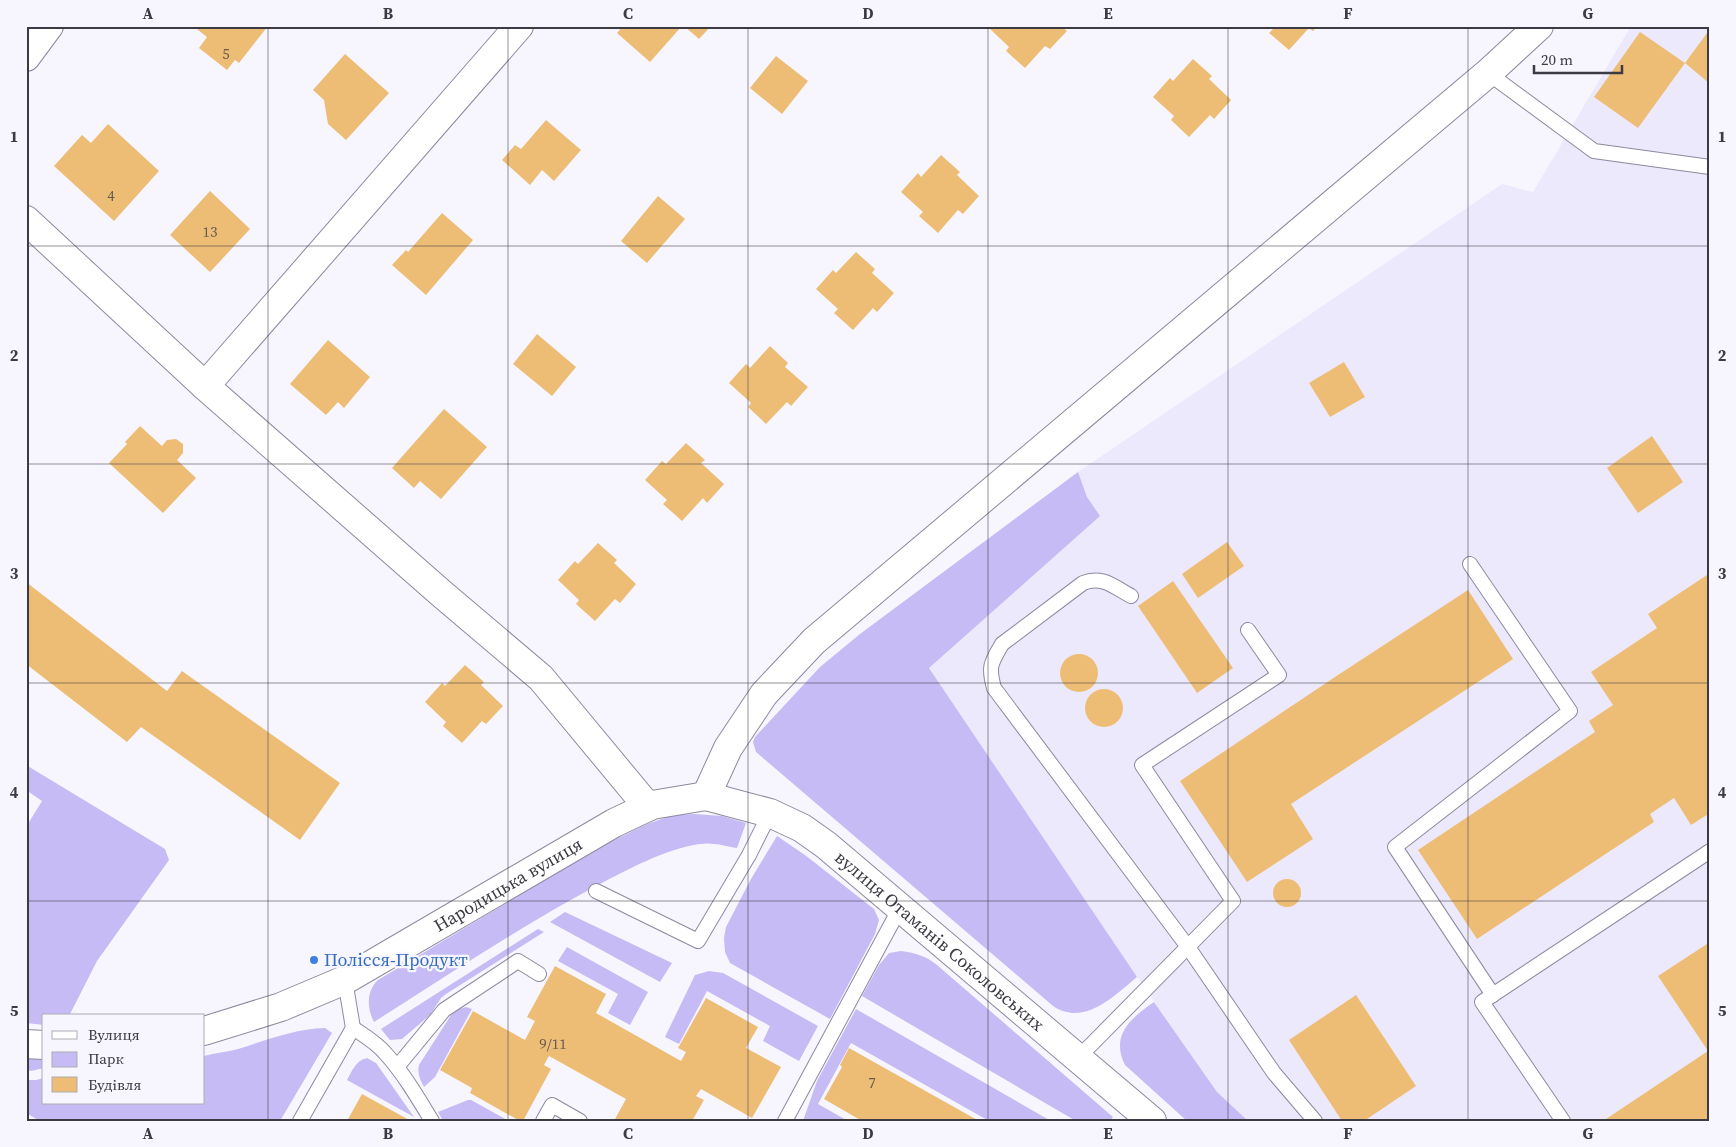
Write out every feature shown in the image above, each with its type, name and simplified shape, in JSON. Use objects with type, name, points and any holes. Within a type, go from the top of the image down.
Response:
[{"type":"street","points":[[26,57],[49,26]]},
{"type":"street","points":[[206,386],[519,26]]},
{"type":"street","points":[[706,796],[728,748],[764,694],[814,641],[1488,74],[1539,26]]},
{"type":"street","points":[[26,220],[206,386],[442,594],[542,678],[648,807]]},
{"type":"street","name":"Народицька вулиця","points":[[205,1031],[281,1007],[345,980],[614,823],[648,807],[706,796]]},
{"type":"street","name":"вулиця Отаманів Соколовських","points":[[706,796],[770,813],[802,828],[826,845],[1152,1121]]},
{"type":"street","points":[[26,1044],[42,1045]]},
{"type":"lane","points":[[1488,74],[1594,150],[1710,167]]},
{"type":"lane","points":[[1470,564],[1570,710],[1395,846],[1493,996]]},
{"type":"lane","points":[[1131,596],[1104,581],[1093,579],[1082,583],[1002,644],[994,658],[990,672],[994,688],[1188,947],[1274,1073],[1315,1121]]},
{"type":"lane","points":[[1078,1058],[1233,901],[1142,765],[1279,675],[1248,630]]},
{"type":"lane","points":[[596,891],[698,940],[749,855],[770,813]]},
{"type":"lane","points":[[1563,1121],[1482,1002],[1710,851]]},
{"type":"lane","points":[[785,1121],[900,906]]},
{"type":"lane","points":[[397,1067],[444,1010],[518,961],[538,974]]},
{"type":"lane","points":[[300,1121],[353,1028],[345,980]]},
{"type":"lane","points":[[353,1028],[375,1042],[386,1053],[432,1121]]},
{"type":"lane","points":[[542,1121],[552,1105],[580,1121]]},
{"type":"shaded area","points":[[1631,26],[1710,26],[1710,1121],[1248,1121],[1217,1092],[1137,977],[929,668],[1099,516],[1087,497],[1078,472],[1502,184],[1533,192]]},
{"type":"green space","points":[[1078,472],[1087,497],[1100,516],[929,668],[1137,977],[1119,993],[1098,1006],[1076,1013],[1065,1012],[1053,1006],[756,752],[753,742],[755,737],[820,667],[860,634]]},
{"type":"green space","points":[[26,765],[165,849],[169,860],[97,961],[70,1014],[42,1014],[42,1025],[26,1023],[26,827],[42,801],[26,790]]},
{"type":"green space","points":[[673,815],[722,816],[746,823],[737,848],[714,844],[700,844],[674,850],[635,866],[541,917],[374,1022],[370,1012],[369,1000],[371,989],[378,980],[598,848],[647,824]]},
{"type":"green space","points":[[777,836],[805,855],[874,909],[879,920],[875,934],[830,1019],[730,963],[725,952],[724,938],[726,927],[751,879]]},
{"type":"green space","points":[[565,912],[672,963],[660,982],[550,922]]},
{"type":"green space","points":[[538,929],[544,932],[441,998],[430,1015],[402,1039],[390,1040],[381,1029]]},
{"type":"green space","points":[[567,947],[648,992],[630,1025],[608,1013],[618,994],[558,961]]},
{"type":"green space","points":[[901,951],[920,955],[937,965],[1113,1117],[1110,1121],[1076,1121],[862,996],[879,965],[889,953]]},
{"type":"green space","points":[[709,971],[723,973],[818,1026],[799,1061],[763,1041],[770,1026],[707,991],[679,1044],[665,1037],[695,975]]},
{"type":"green space","points":[[1154,1002],[1217,1092],[1248,1121],[1187,1121],[1125,1065],[1120,1045],[1125,1028],[1138,1014]]},
{"type":"green space","points":[[466,1007],[472,1009],[435,1077],[424,1087],[419,1076],[419,1065],[455,1010]]},
{"type":"green space","points":[[856,1009],[1051,1121],[989,1121],[851,1043],[818,1104],[848,1121],[803,1121],[817,1081]]},
{"type":"green space","points":[[325,1028],[332,1033],[280,1121],[40,1121],[26,1113],[26,1080],[42,1078],[42,1104],[205,1104],[205,1056],[238,1049],[291,1033]]},
{"type":"green space","points":[[26,1058],[42,1059],[42,1068],[31,1071],[26,1069]]},
{"type":"green space","points":[[367,1058],[376,1063],[414,1117],[347,1080],[357,1063]]},
{"type":"green space","points":[[468,1100],[509,1121],[443,1121],[438,1112]]},
{"type":"building","points":[[193,26],[268,26],[239,63],[235,60],[227,70],[199,48],[207,37]]},
{"type":"building","points":[[623,26],[682,26],[650,62],[617,33]]},
{"type":"building","points":[[684,26],[711,26],[699,39]]},
{"type":"building","points":[[989,26],[1061,26],[1067,31],[1050,49],[1045,46],[1025,68],[1006,51],[1009,47]]},
{"type":"building","points":[[1271,26],[1318,26],[1313,31],[1309,28],[1289,50],[1269,33],[1273,29]]},
{"type":"building","points":[[1710,29],[1710,84],[1685,63]]},
{"type":"building","points":[[1640,32],[1685,63],[1638,128],[1594,97]]},
{"type":"building","points":[[345,54],[389,93],[346,140],[328,124],[324,100],[313,90]]},
{"type":"building","points":[[776,56],[808,81],[782,114],[750,88]]},
{"type":"building","points":[[1193,59],[1212,76],[1209,79],[1231,100],[1214,119],[1210,115],[1189,137],[1171,120],[1174,116],[1153,97],[1170,78],[1173,81]]},
{"type":"building","points":[[546,120],[581,150],[554,181],[542,170],[530,185],[502,160],[515,145],[521,149]]},
{"type":"building","points":[[108,124],[159,171],[114,221],[54,166],[82,135],[91,143]]},
{"type":"building","points":[[941,155],[960,172],[957,175],[979,196],[963,214],[958,210],[938,233],[919,216],[923,212],[901,192],[918,173],[921,177]]},
{"type":"building","points":[[210,191],[250,229],[210,272],[170,235]]},
{"type":"building","points":[[658,196],[685,219],[647,263],[621,241]]},
{"type":"building","points":[[442,213],[473,240],[426,295],[392,265],[406,250],[408,252]]},
{"type":"building","points":[[856,252],[875,269],[872,273],[894,293],[877,312],[873,308],[853,330],[834,313],[838,309],[816,289],[833,270],[836,273]]},
{"type":"building","points":[[537,334],[576,367],[552,396],[513,364]]},
{"type":"building","points":[[328,340],[370,377],[344,408],[338,402],[326,415],[290,384]]},
{"type":"building","points":[[770,346],[788,363],[785,367],[808,387],[791,406],[787,402],[766,424],[748,407],[751,403],[729,383],[746,364],[750,368]]},
{"type":"building","points":[[1344,362],[1365,397],[1330,417],[1309,383]]},
{"type":"building","points":[[444,409],[487,447],[441,499],[420,481],[414,488],[392,468]]},
{"type":"building","points":[[140,426],[162,446],[167,440],[176,439],[183,444],[183,453],[177,460],[196,478],[163,513],[109,463],[127,444],[125,442]]},
{"type":"building","points":[[1652,436],[1683,482],[1638,513],[1607,468]]},
{"type":"building","points":[[686,443],[705,460],[701,463],[724,484],[707,503],[703,498],[682,521],[663,504],[667,500],[645,480],[662,461],[666,464]]},
{"type":"building","points":[[1227,542],[1244,566],[1198,598],[1182,574]]},
{"type":"building","points":[[598,543],[617,560],[614,563],[636,584],[620,603],[615,599],[595,621],[576,604],[579,600],[558,580],[575,561],[578,564]]},
{"type":"building","points":[[1710,573],[1710,813],[1691,825],[1674,798],[1650,814],[1654,822],[1477,939],[1418,850],[1595,732],[1589,721],[1613,705],[1591,672],[1657,628],[1648,614]]},
{"type":"building","points":[[1173,581],[1233,668],[1197,693],[1138,606]]},
{"type":"building","points":[[26,582],[167,691],[182,671],[340,783],[300,840],[141,727],[127,742],[26,664]]},
{"type":"building","points":[[1468,590],[1513,659],[1291,804],[1313,839],[1247,882],[1180,781]]},
{"type":"building","points":[[1079,654],[1086,655],[1092,660],[1097,666],[1097,680],[1092,686],[1086,691],[1079,692],[1072,691],[1066,686],[1061,680],[1060,673],[1061,666],[1066,660],[1072,655]]},
{"type":"building","points":[[465,665],[484,682],[481,685],[503,706],[486,724],[482,721],[462,743],[443,726],[446,722],[425,702],[442,683],[445,686]]},
{"type":"building","points":[[1104,689],[1111,690],[1117,695],[1122,701],[1122,715],[1117,721],[1111,726],[1104,727],[1097,726],[1091,721],[1086,715],[1085,708],[1086,701],[1091,695],[1097,690]]},
{"type":"building","points":[[1287,879],[1297,883],[1301,893],[1297,903],[1287,907],[1277,903],[1273,893],[1277,883]]},
{"type":"building","points":[[1710,942],[1710,1121],[1603,1121],[1708,1051],[1658,976]]},
{"type":"building","points":[[555,966],[606,994],[596,1013],[681,1061],[686,1052],[678,1048],[706,998],[758,1027],[746,1048],[781,1067],[752,1118],[701,1089],[696,1096],[704,1100],[692,1121],[614,1121],[626,1099],[549,1056],[544,1065],[551,1069],[523,1121],[520,1121],[470,1093],[472,1088],[440,1070],[473,1011],[525,1040],[535,1021],[527,1017]]},
{"type":"building","points":[[1356,995],[1416,1086],[1364,1121],[1342,1121],[1289,1040]]},
{"type":"building","points":[[849,1048],[979,1121],[862,1121],[824,1099],[842,1067],[840,1065]]},
{"type":"building","points":[[362,1094],[411,1121],[347,1121]]},
{"type":"place","name":"Полісся-Продукт","points":[[314,960]]}]
